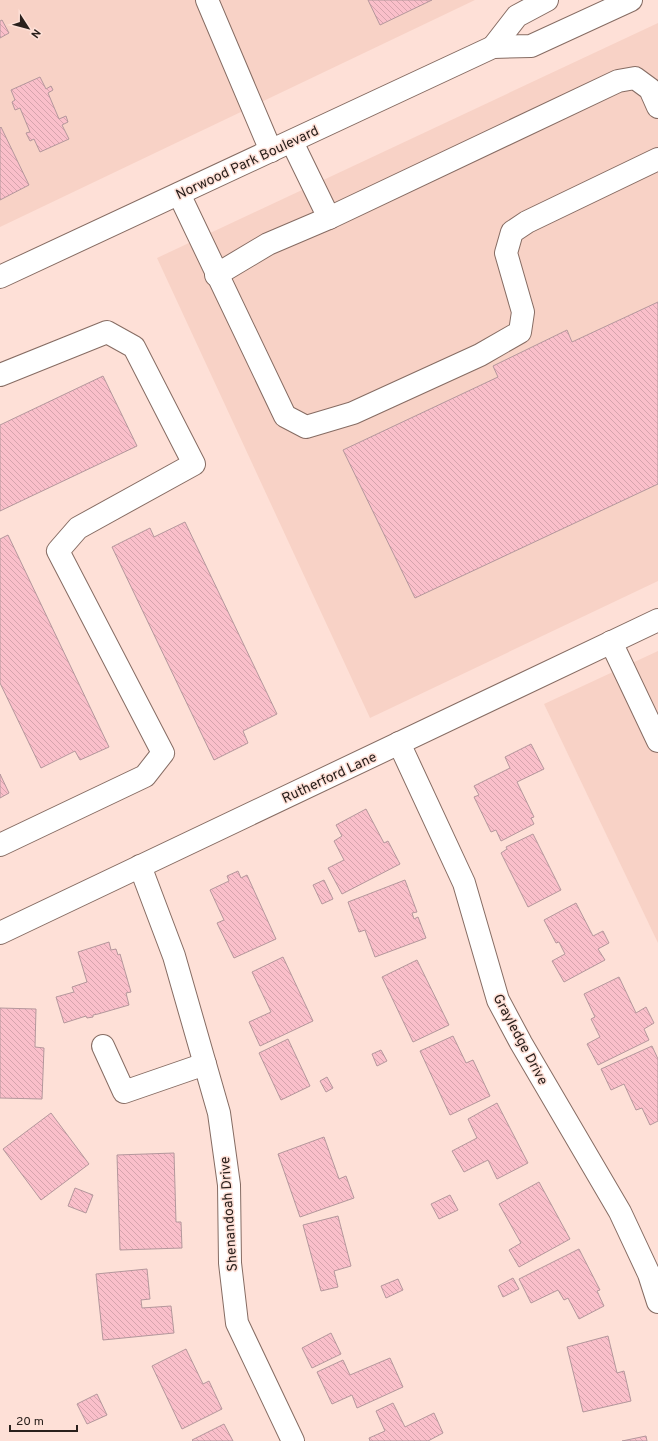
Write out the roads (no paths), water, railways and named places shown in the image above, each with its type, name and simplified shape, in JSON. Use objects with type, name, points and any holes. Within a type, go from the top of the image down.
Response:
[{"type":"street","points":[[207,0],[271,151]]},
{"type":"street","name":"Norwood Park Boulevard","points":[[493,47],[517,16],[547,0]]},
{"type":"street","name":"Norwood Park Boulevard","points":[[0,277],[493,47],[531,46],[631,0]]},
{"type":"street","points":[[216,276],[268,244],[329,218],[618,81],[635,78],[650,89],[658,106]]},
{"type":"street","points":[[292,142],[329,218]]},
{"type":"street","points":[[179,194],[216,276],[285,416],[306,427],[353,414],[480,356],[520,332],[523,312],[506,253],[512,232],[527,222],[658,159]]},
{"type":"street","points":[[0,375],[107,332],[134,347],[194,464],[78,528],[58,551],[163,752],[145,776],[0,845]]},
{"type":"street","name":"Rutherford Lane","points":[[0,933],[611,642],[657,623]]},
{"type":"street","points":[[611,642],[658,742]]},
{"type":"street","name":"Grayledge Drive","points":[[399,743],[464,883],[498,1000],[520,1043],[620,1212],[649,1274],[658,1302]]},
{"type":"street","name":"Shenandoah Drive","points":[[140,866],[174,956],[219,1113],[229,1185],[230,1263],[237,1323],[292,1441]]},
{"type":"street","points":[[104,1046],[124,1092],[204,1064]]}]
